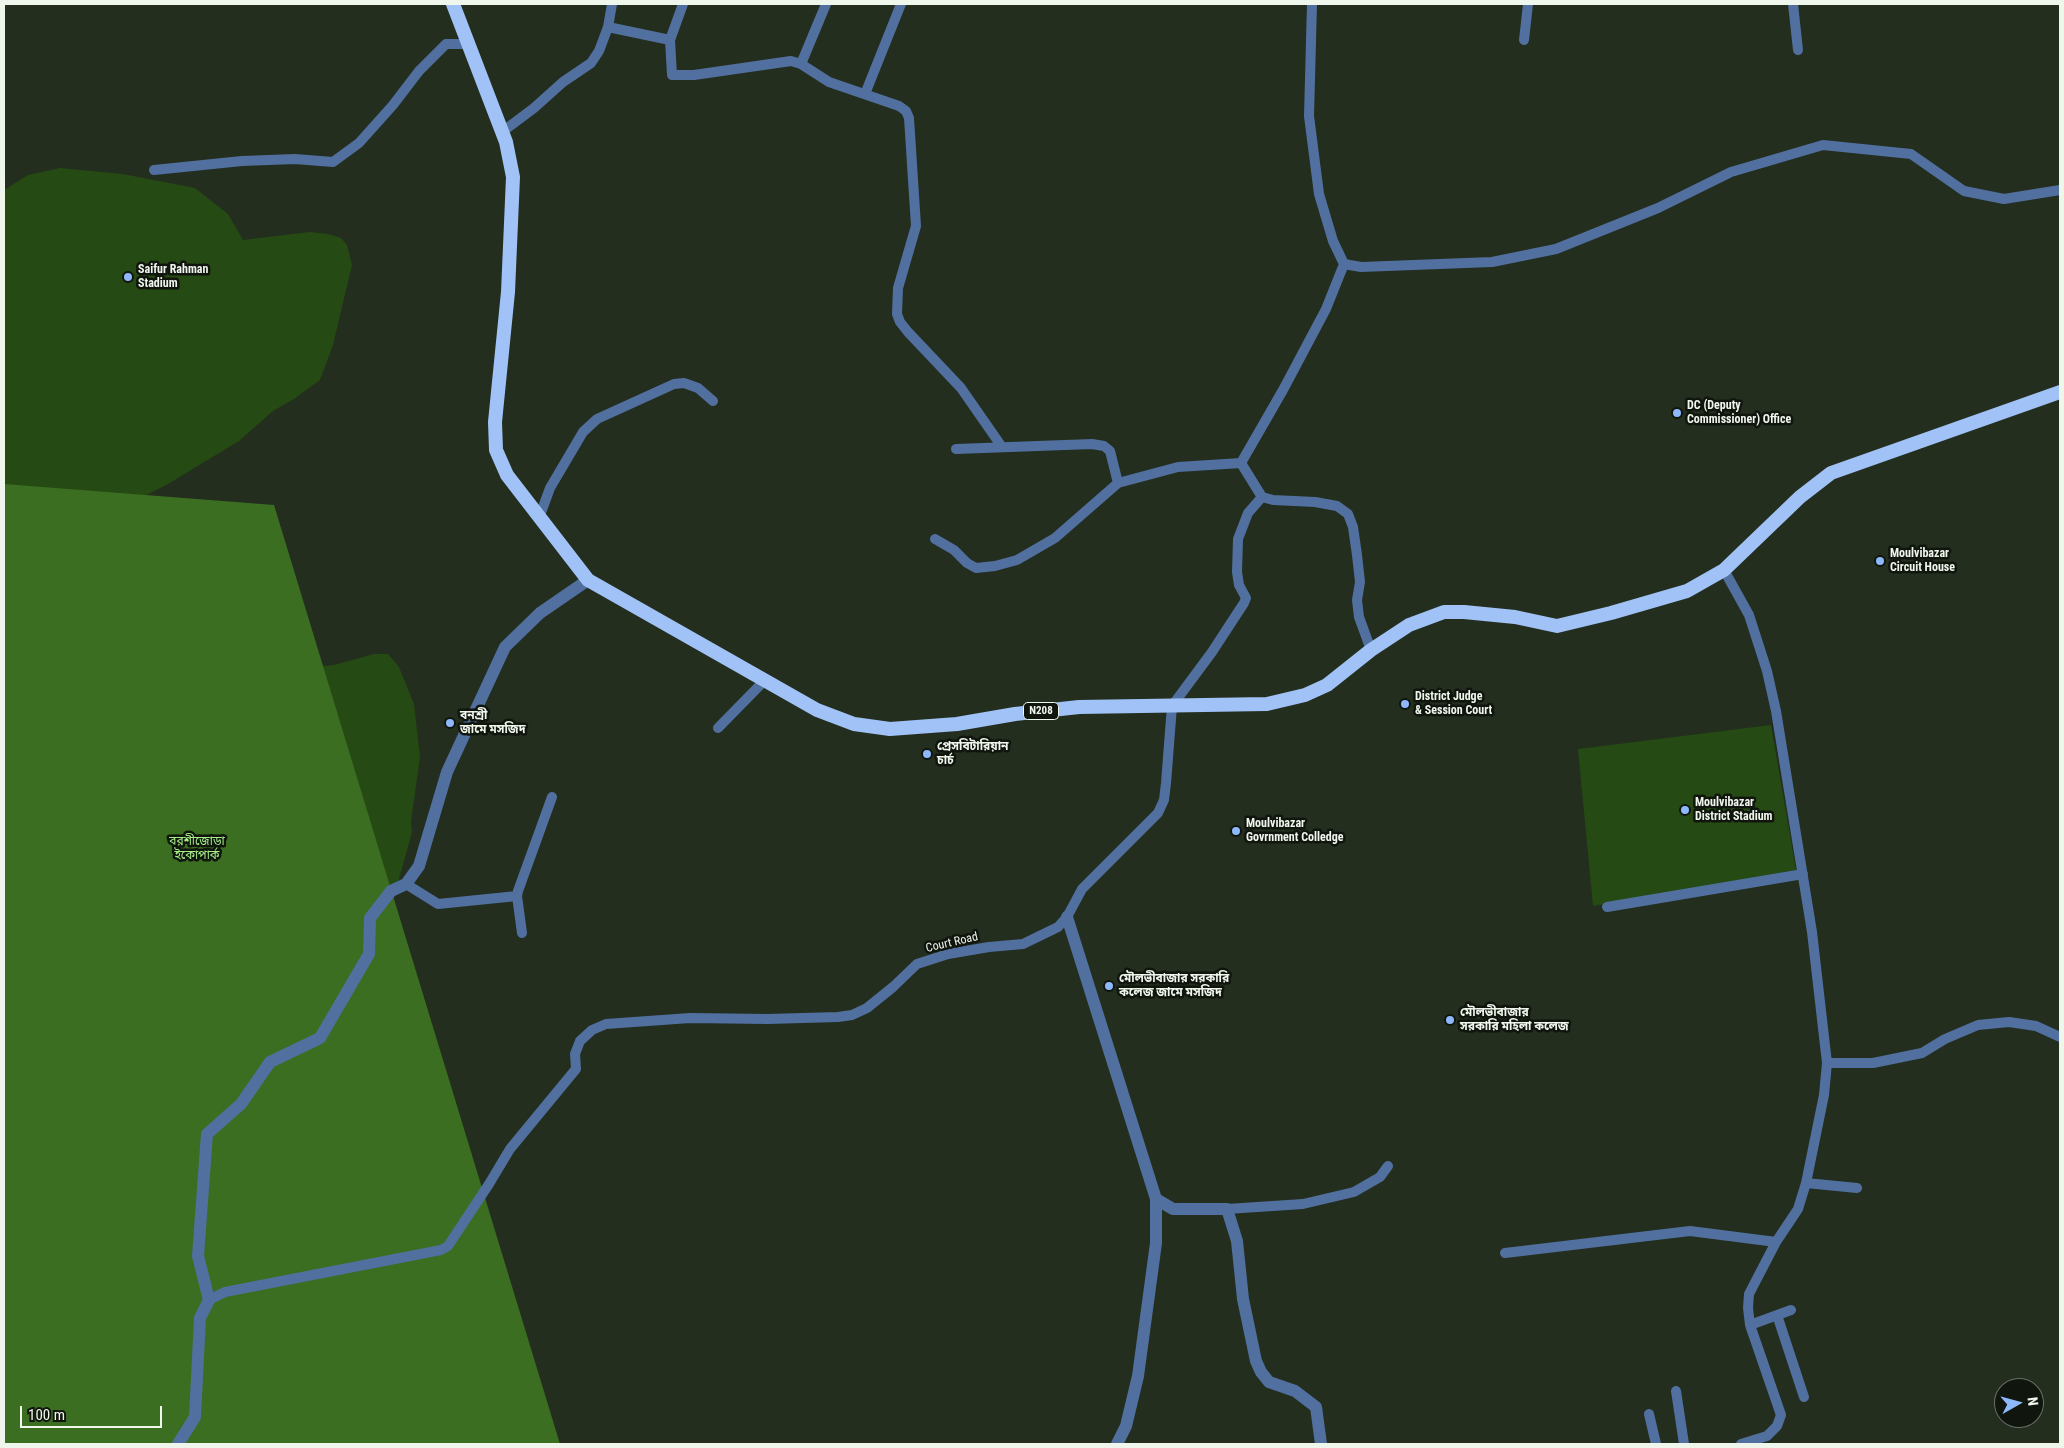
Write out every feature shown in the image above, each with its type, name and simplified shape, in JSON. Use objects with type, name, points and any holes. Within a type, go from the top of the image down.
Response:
[{"type":"highway","name":"N208","points":[[452,4],[502,132],[513,177],[508,292],[495,422],[496,450],[507,475],[588,580],[817,710],[854,724],[890,729],[958,724],[1015,714],[1079,707],[1267,704],[1305,696],[1327,685],[1371,650],[1409,625],[1444,612],[1515,617],[1558,626],[1611,613],[1687,591],[1724,570],[1800,497],[1831,472],[2060,392]]},
{"type":"street","points":[[502,132],[534,108],[563,82],[591,63],[599,51],[608,27],[612,4]]},
{"type":"street","points":[[683,4],[670,40],[672,75],[694,75],[791,61],[801,64],[829,82],[899,106],[906,111],[909,118],[916,226],[898,288],[897,314],[900,322],[961,388],[1002,447]]},
{"type":"street","points":[[801,64],[826,4]]},
{"type":"street","points":[[864,94],[901,4]]},
{"type":"street","points":[[1241,463],[1326,309],[1344,264],[1333,241],[1319,194],[1310,116],[1312,4]]},
{"type":"street","points":[[1524,40],[1528,4]]},
{"type":"street","points":[[1793,4],[1798,50]]},
{"type":"street","points":[[608,27],[670,40]]},
{"type":"street","points":[[154,170],[242,161],[295,160],[332,162],[359,143],[393,105],[419,71],[446,44],[467,44]]},
{"type":"street","points":[[1344,264],[1361,268],[1492,262],[1556,249],[1658,208],[1731,172],[1824,145],[1911,154],[1964,191],[1972,193],[2004,199],[2060,190]]},
{"type":"street","points":[[539,518],[550,488],[583,432],[596,419],[674,384],[684,383],[698,388],[713,401]]},
{"type":"street","points":[[956,449],[1092,444],[1104,446],[1110,451],[1118,483]]},
{"type":"street","points":[[935,539],[954,550],[966,562],[976,568],[995,566],[1017,560],[1054,538],[1118,483],[1178,466],[1241,463]]},
{"type":"street","points":[[1241,463],[1262,496],[1274,500],[1315,502],[1336,506],[1348,514],[1353,528],[1360,582],[1357,600],[1359,617],[1371,650]]},
{"type":"street","points":[[1172,706],[1212,652],[1244,603],[1246,598],[1239,585],[1237,572],[1238,539],[1248,513],[1262,496]]},
{"type":"street","points":[[1724,570],[1749,615],[1767,671],[1776,711],[1814,942],[1827,1063],[1824,1095],[1806,1183],[1798,1209],[1776,1242],[1749,1294],[1750,1325],[1781,1416],[1778,1426],[1768,1436],[1741,1444]]},
{"type":"street","points":[[178,1444],[195,1417],[200,1318],[209,1300],[198,1256],[206,1134],[242,1104],[270,1062],[320,1038],[369,954],[370,918],[391,891],[406,884],[419,866],[447,772],[505,647],[540,613],[588,580]]},
{"type":"street","points":[[718,728],[765,680]]},
{"type":"street","name":"Court Road","points":[[209,1300],[225,1292],[441,1250],[448,1246],[510,1149],[576,1069],[575,1054],[580,1041],[592,1030],[606,1024],[690,1018],[838,1017],[852,1015],[867,1008],[893,988],[917,964],[948,954],[1022,944],[1058,927],[1067,917],[1082,889],[1158,813],[1164,800],[1172,706]]},
{"type":"street","points":[[522,933],[517,896],[552,797]]},
{"type":"street","points":[[1607,907],[1803,874]]},
{"type":"street","points":[[406,884],[438,904],[517,896]]},
{"type":"street","points":[[1067,917],[1156,1199],[1156,1243],[1138,1376],[1126,1426],[1117,1444]]},
{"type":"street","points":[[1827,1063],[1873,1064],[1922,1053],[1945,1039],[1978,1025],[2010,1022],[2036,1026],[2060,1037]]},
{"type":"street","points":[[1156,1199],[1173,1209],[1227,1209],[1303,1204],[1354,1192],[1380,1177],[1388,1166]]},
{"type":"street","points":[[1806,1183],[1857,1188]]},
{"type":"street","points":[[1227,1209],[1237,1241],[1243,1299],[1256,1361],[1261,1372],[1269,1382],[1295,1391],[1316,1407],[1321,1444]]},
{"type":"street","points":[[1505,1252],[1690,1231],[1776,1242]]},
{"type":"street","points":[[1750,1325],[1791,1310]]},
{"type":"street","points":[[1777,1315],[1804,1397]]},
{"type":"street","points":[[1676,1391],[1684,1444]]},
{"type":"street","points":[[1649,1414],[1656,1444]]},
{"type":"green space","name":"বরশীজোড়া ইকোপার্ক","points":[[60,168],[123,174],[195,188],[228,214],[243,240],[310,232],[341,238],[347,245],[352,265],[333,345],[320,380],[294,399],[273,411],[239,441],[168,484],[131,503],[304,668],[334,665],[374,654],[388,654],[399,667],[414,704],[420,757],[411,822],[412,832],[390,912],[4,1444],[4,190],[28,175]]},
{"type":"green space","name":"বরশীজোড়া ইকোপার্ক","points":[[4,484],[274,505],[560,1444],[4,1444]]},
{"type":"green space","name":"Moulvibazar District Stadium","points":[[1771,725],[1796,870],[1593,906],[1578,749]]},
{"type":"place","name":"Saifur Rahman Stadium","points":[[128,277]]},
{"type":"place","name":"DC (Deputy Commissioner) Office","points":[[1677,413]]},
{"type":"place","name":"Moulvibazar Circuit House","points":[[1880,561]]},
{"type":"place","name":"District Judge & Session Court","points":[[1405,704]]},
{"type":"place","name":"বনশ্রী জামে মসজিদ","points":[[450,723]]},
{"type":"place","name":"প্রেসবিটারিয়ান চার্চ","points":[[927,754]]},
{"type":"place","name":"Moulvibazar District Stadium","points":[[1685,810]]},
{"type":"place","name":"Moulvibazar Govrnment Colledge","points":[[1236,831]]},
{"type":"place","name":"মৌলভীবাজার সরকারি কলেজ জামে মসজিদ","points":[[1109,986]]},
{"type":"place","name":"মৌলভীবাজার সরকারি মহিলা কলেজ","points":[[1450,1020]]}]
